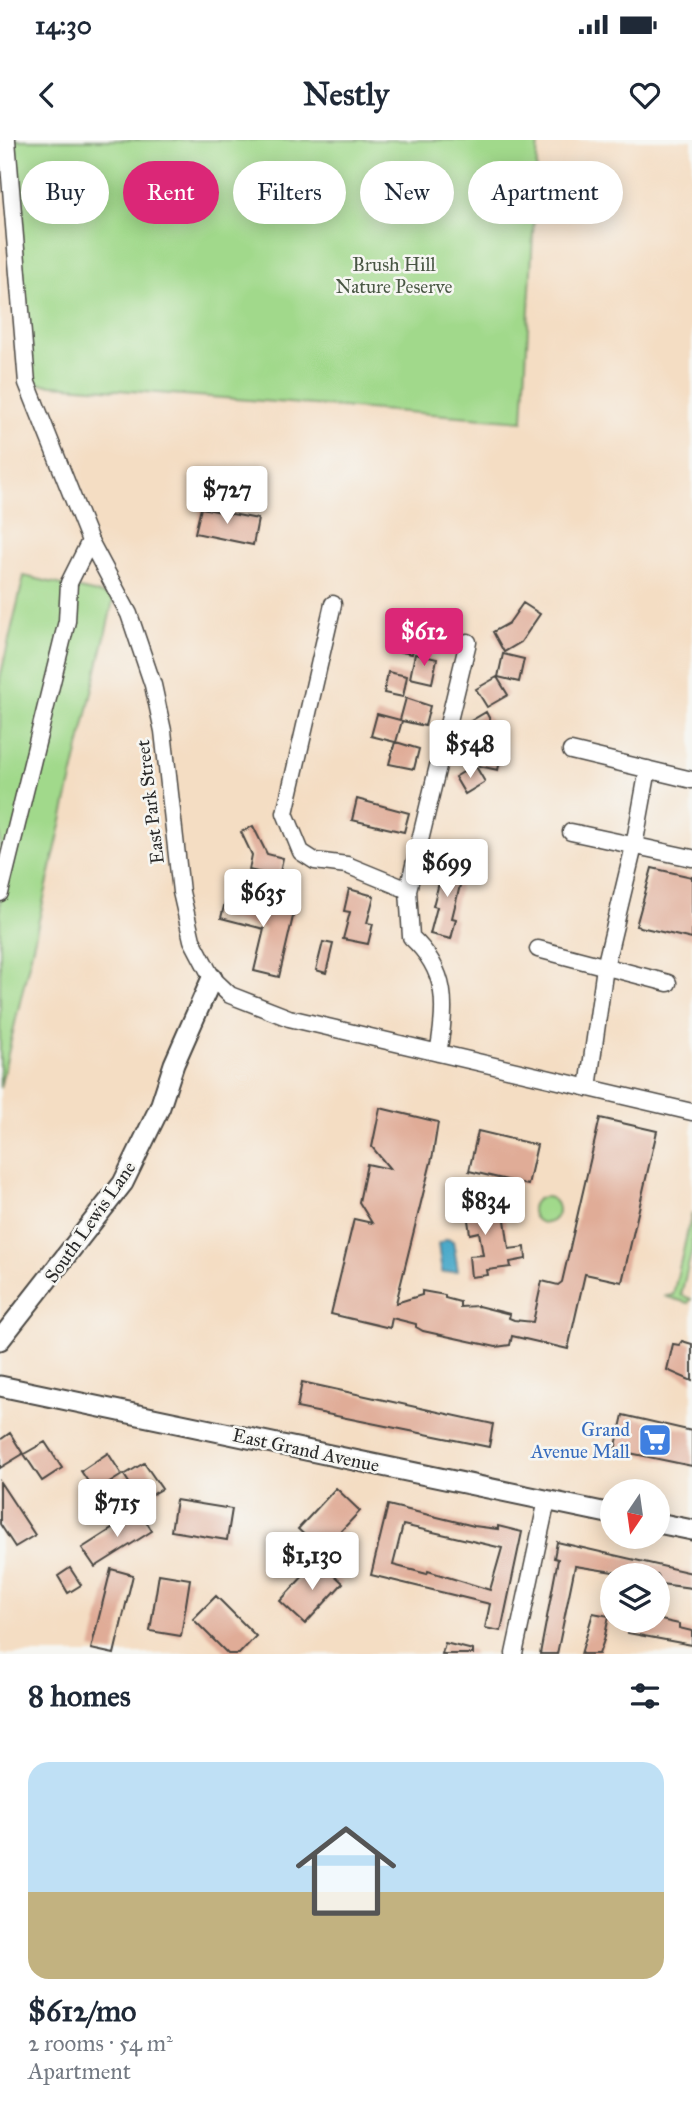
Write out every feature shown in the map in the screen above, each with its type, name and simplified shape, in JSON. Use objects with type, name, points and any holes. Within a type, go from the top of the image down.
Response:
[{"type":"street","name":"East Park Street","points":[[7,140],[27,383],[90,541],[129,614],[153,685],[163,731],[186,920],[201,961],[212,978],[230,995],[258,1008],[692,1112]]},
{"type":"street","points":[[0,893],[67,621],[69,583],[90,541]]},
{"type":"street","points":[[334,604],[285,813],[300,852],[315,861],[347,865],[408,890]]},
{"type":"street","points":[[438,1053],[446,1013],[441,984],[430,954],[411,937],[408,890],[468,642]]},
{"type":"street","points":[[571,751],[692,780]]},
{"type":"street","points":[[588,1088],[605,967],[634,846],[648,769]]},
{"type":"street","points":[[572,832],[692,858]]},
{"type":"street","points":[[538,949],[668,982]]},
{"type":"street","name":"South Lewis Lane","points":[[0,1340],[41,1292],[123,1183],[160,1107],[174,1064],[212,978]]},
{"type":"street","name":"East Grand Avenue","points":[[0,1386],[600,1511]]},
{"type":"street","points":[[514,1654],[547,1500]]},
{"type":"street","points":[[670,1525],[692,1530]]},
{"type":"green space","name":"Brush Hill Nature Peserve","points":[[7,140],[538,140],[537,161],[468,161],[468,224],[534,224],[523,421],[27,383]]},
{"type":"green space","points":[[24,576],[114,597],[0,1088],[0,678]]},
{"type":"green space","points":[[545,1197],[554,1201],[558,1210],[554,1219],[545,1223],[536,1219],[532,1210],[536,1201]]},
{"type":"green space","points":[[692,1212],[692,1250],[681,1295],[691,1299],[688,1303],[664,1296],[673,1295]]},
{"type":"water","points":[[447,1239],[453,1241],[458,1271],[442,1273],[438,1244]]},
{"type":"building","points":[[201,508],[258,519],[253,545],[195,533]]},
{"type":"building","points":[[523,603],[540,614],[521,642],[504,652],[493,632],[509,623]]},
{"type":"building","points":[[396,627],[417,631],[412,654],[391,650]]},
{"type":"building","points":[[415,654],[437,659],[432,683],[410,678]]},
{"type":"building","points":[[503,654],[524,659],[519,682],[498,677]]},
{"type":"building","points":[[388,672],[407,676],[403,697],[384,693]]},
{"type":"building","points":[[497,677],[508,695],[487,707],[476,689]]},
{"type":"building","points":[[406,698],[430,706],[425,726],[402,721],[396,742],[419,749],[414,769],[389,764],[395,742],[371,736],[377,714],[400,720]]},
{"type":"building","points":[[486,712],[496,731],[480,740],[469,722]]},
{"type":"building","points":[[483,744],[503,748],[498,770],[479,766]]},
{"type":"building","points":[[475,765],[485,782],[465,794],[455,777]]},
{"type":"building","points":[[357,799],[409,813],[404,832],[352,820]]},
{"type":"building","points":[[253,826],[267,854],[283,858],[279,877],[249,870],[252,855],[241,832]]},
{"type":"building","points":[[445,860],[465,865],[452,918],[456,919],[451,939],[430,934],[437,907],[433,906]]},
{"type":"building","points":[[652,868],[692,877],[692,939],[636,926]]},
{"type":"building","points":[[349,889],[374,896],[367,923],[373,924],[368,944],[343,939],[350,912],[344,911]]},
{"type":"building","points":[[227,894],[295,908],[279,977],[254,971],[264,929],[221,918]]},
{"type":"building","points":[[323,942],[333,944],[326,973],[316,970]]},
{"type":"building","points":[[380,1108],[438,1122],[433,1154],[396,1303],[422,1295],[422,1291],[445,1295],[445,1298],[460,1302],[460,1307],[478,1306],[510,1314],[509,1318],[514,1320],[533,1322],[542,1281],[558,1285],[562,1282],[600,1118],[657,1131],[622,1282],[585,1274],[568,1349],[512,1336],[510,1345],[496,1347],[423,1331],[416,1327],[416,1324],[392,1318],[390,1328],[331,1314],[354,1219],[372,1223],[359,1202],[367,1164],[390,1169],[372,1147]]},
{"type":"building","points":[[478,1131],[537,1145],[528,1185],[469,1171]]},
{"type":"building","points":[[503,1205],[509,1249],[525,1247],[526,1259],[510,1262],[511,1267],[487,1270],[488,1275],[471,1277],[469,1256],[483,1255],[479,1232],[470,1234],[467,1213]]},
{"type":"building","points":[[682,1341],[692,1344],[692,1381],[667,1370],[673,1344],[679,1345]]},
{"type":"building","points":[[302,1382],[493,1424],[489,1447],[297,1408]]},
{"type":"building","name":"Grand Avenue Mall","points":[[623,1415],[692,1431],[692,1466],[615,1450]]},
{"type":"building","points":[[10,1433],[23,1454],[0,1468],[0,1440]]},
{"type":"building","points":[[45,1442],[62,1468],[42,1481],[24,1454]]},
{"type":"building","points":[[108,1453],[122,1475],[95,1492],[81,1471]]},
{"type":"building","points":[[144,1463],[162,1489],[141,1501],[124,1475]]},
{"type":"building","points":[[0,1482],[35,1535],[15,1547],[0,1524]]},
{"type":"building","points":[[336,1488],[360,1511],[322,1551],[298,1529]]},
{"type":"building","points":[[176,1500],[232,1509],[227,1540],[171,1531]]},
{"type":"building","points":[[388,1505],[474,1526],[498,1529],[498,1526],[522,1532],[501,1631],[485,1628],[490,1604],[371,1575]],"holes":[[[403,1525],[502,1548],[490,1590],[428,1571],[427,1574],[393,1565]]]},
{"type":"building","points":[[140,1511],[152,1531],[95,1567],[82,1548]]},
{"type":"building","points":[[557,1542],[648,1563],[600,1563],[600,1570],[575,1566],[557,1654],[540,1654],[558,1559],[554,1558]]},
{"type":"building","points":[[318,1560],[343,1583],[305,1624],[280,1601]]},
{"type":"building","points":[[70,1568],[81,1585],[68,1593],[58,1576]]},
{"type":"building","points":[[670,1568],[692,1573],[692,1588],[670,1585]]},
{"type":"building","points":[[111,1569],[133,1575],[114,1654],[91,1649]]},
{"type":"building","points":[[159,1574],[190,1579],[181,1636],[150,1631]]},
{"type":"building","points":[[216,1596],[256,1636],[239,1654],[228,1654],[193,1619]]},
{"type":"building","points":[[593,1613],[600,1614],[600,1633],[605,1633],[599,1654],[581,1654]]},
{"type":"building","points":[[670,1622],[679,1624],[679,1628],[692,1631],[692,1645],[628,1633],[670,1633]]},
{"type":"building","points":[[445,1643],[473,1650],[473,1654],[442,1654]]},
{"type":"place","name":"Grand Avenue Mall","points":[[655,1440]]}]
